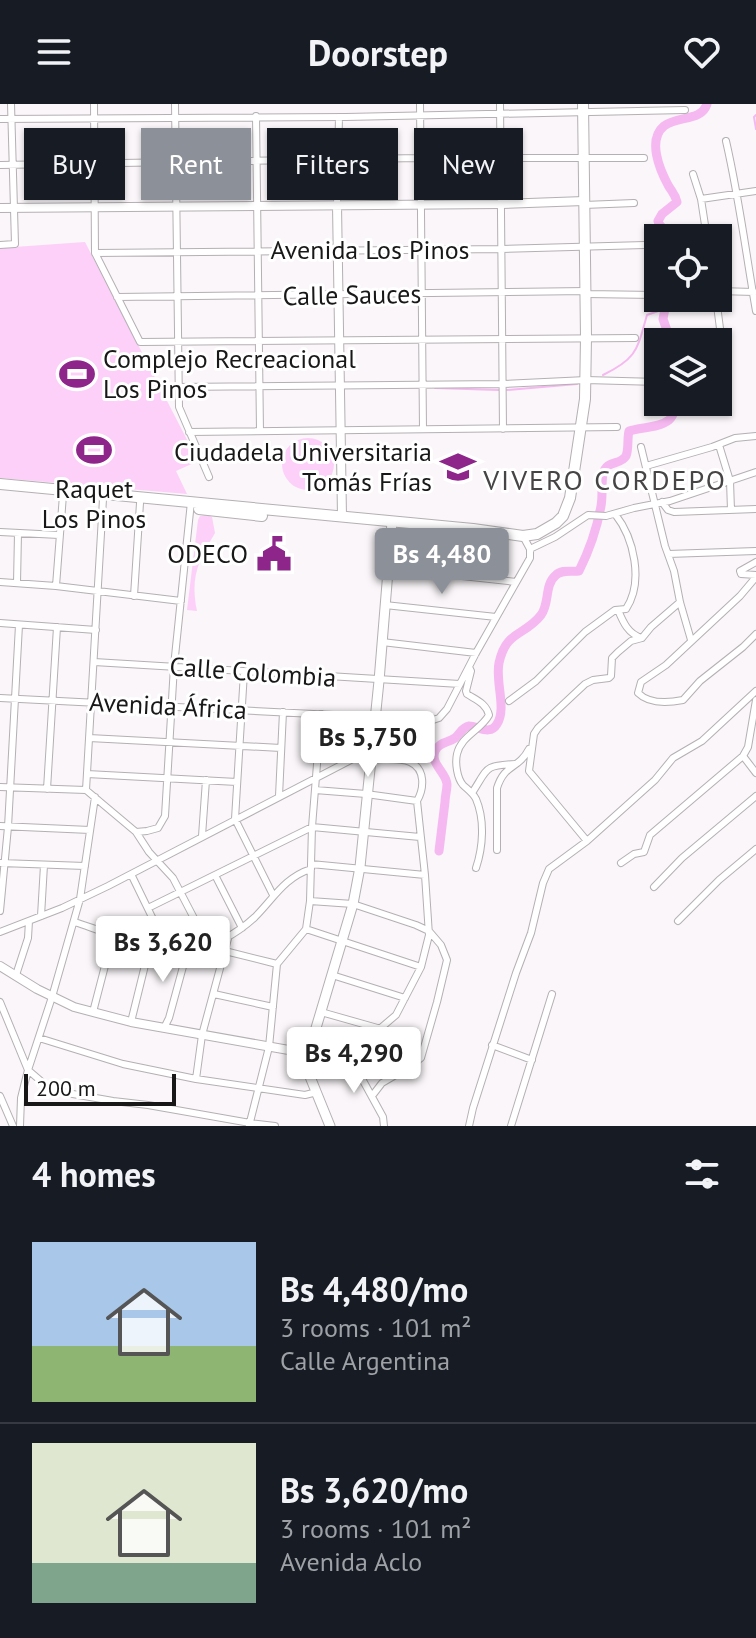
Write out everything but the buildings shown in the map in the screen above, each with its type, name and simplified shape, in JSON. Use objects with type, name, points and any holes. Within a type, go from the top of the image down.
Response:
[{"type":"main road","points":[[0,487],[523,536],[551,527],[563,516],[570,498],[586,380],[583,108]]},
{"type":"main road","points":[[0,487],[140,503],[342,516],[392,525]]},
{"type":"main road","points":[[330,1126],[300,1052],[313,1038],[353,904],[360,867],[392,525]]},
{"type":"street","points":[[0,245],[15,244],[11,104]]},
{"type":"street","points":[[94,104],[94,128]]},
{"type":"street","points":[[175,104],[175,128]]},
{"type":"street","points":[[420,104],[420,128]]},
{"type":"street","points":[[499,128],[500,104]]},
{"type":"street","points":[[0,119],[339,117],[583,108],[685,110]]},
{"type":"street","points":[[256,116],[260,431]]},
{"type":"street","points":[[339,117],[339,128]]},
{"type":"street","points":[[726,141],[738,194],[756,311]]},
{"type":"street","points":[[523,159],[644,158]]},
{"type":"street","points":[[251,162],[267,162]]},
{"type":"street","points":[[0,165],[24,165]]},
{"type":"street","points":[[693,174],[705,224]]},
{"type":"street","points":[[701,199],[756,191]]},
{"type":"street","points":[[96,200],[95,253],[140,342],[635,338]]},
{"type":"street","points":[[176,200],[179,407],[209,477]]},
{"type":"street","points":[[337,200],[342,516]]},
{"type":"street","points":[[422,200],[423,429]]},
{"type":"street","points":[[501,200],[503,429]]},
{"type":"street","points":[[0,208],[634,203]]},
{"type":"street","name":"Avenida Los Pinos","points":[[95,253],[644,245]]},
{"type":"street","points":[[732,291],[754,292]]},
{"type":"street","name":"Calle Sauces","points":[[117,297],[586,292],[644,295]]},
{"type":"street","points":[[178,387],[644,382]]},
{"type":"street","points":[[189,432],[617,427]]},
{"type":"street","points":[[646,466],[735,438],[756,436]]},
{"type":"street","points":[[719,445],[730,481],[731,510]]},
{"type":"street","points":[[641,447],[658,503],[691,640]]},
{"type":"street","points":[[530,549],[594,514],[602,517],[658,503],[756,472]]},
{"type":"street","points":[[56,586],[63,495]]},
{"type":"street","points":[[86,790],[103,499]]},
{"type":"street","points":[[134,596],[140,503]]},
{"type":"street","points":[[658,503],[674,512],[756,509]]},
{"type":"street","points":[[136,832],[158,828],[165,816],[174,666],[191,505]]},
{"type":"street","points":[[509,701],[536,681],[585,632],[615,610],[626,609],[630,603],[637,575],[621,521],[615,514]]},
{"type":"street","points":[[0,532],[59,535]]},
{"type":"street","points":[[17,583],[18,533]]},
{"type":"street","points":[[460,684],[530,558],[530,549],[523,536]]},
{"type":"street","points":[[668,554],[756,551]]},
{"type":"street","points":[[756,562],[740,571],[744,575],[756,576]]},
{"type":"street","points":[[388,568],[516,582]]},
{"type":"street","points":[[756,576],[740,596],[662,669],[641,682],[638,693],[656,701],[683,700],[700,681],[756,634]]},
{"type":"street","points":[[0,582],[181,601]]},
{"type":"street","points":[[587,841],[529,771],[534,734],[585,684],[609,678],[612,658],[631,641],[642,638],[680,602]]},
{"type":"street","points":[[385,605],[496,617]]},
{"type":"street","points":[[618,610],[633,635],[642,638]]},
{"type":"street","points":[[0,623],[96,630]]},
{"type":"street","points":[[0,911],[2,863],[8,827],[19,625]]},
{"type":"street","points":[[47,789],[57,627]]},
{"type":"street","points":[[382,642],[476,653]]},
{"type":"street","name":"Calle Colombia","points":[[94,662],[460,684]]},
{"type":"street","points":[[469,667],[471,677],[466,691],[488,709],[489,715],[463,742],[457,755],[459,780],[476,800],[481,824],[482,848],[476,868]]},
{"type":"street","points":[[244,672],[235,819],[273,895]]},
{"type":"street","name":"Avenida África","points":[[0,698],[433,720],[447,709],[460,684]]},
{"type":"street","points":[[469,1126],[549,869],[587,841],[655,780],[673,758],[702,741],[756,691]]},
{"type":"street","points":[[621,863],[634,854],[644,852],[650,835],[744,754],[754,728],[756,700]]},
{"type":"street","points":[[279,796],[283,712]]},
{"type":"street","points":[[250,1125],[269,1047],[277,964],[306,929],[321,714]]},
{"type":"street","points":[[89,738],[281,748]]},
{"type":"street","points":[[497,850],[497,788],[500,779],[507,769],[525,759],[533,743]]},
{"type":"street","points":[[744,754],[756,752]]},
{"type":"street","points":[[0,923],[1,932],[80,899],[279,796],[371,754],[407,761],[413,764],[423,780],[417,801],[429,931],[421,967],[396,1015],[349,1055],[331,1052],[315,1030]]},
{"type":"street","points":[[744,754],[756,773]]},
{"type":"street","points":[[472,793],[493,765],[519,764]]},
{"type":"street","points":[[87,774],[237,782]]},
{"type":"street","points":[[202,837],[206,780]]},
{"type":"street","points":[[0,787],[86,790],[136,832],[173,878],[209,947]]},
{"type":"street","points":[[315,790],[417,801]]},
{"type":"street","points":[[654,887],[682,858],[756,796]]},
{"type":"street","points":[[20,1126],[21,1098],[28,1070],[75,922],[95,797]]},
{"type":"street","points":[[0,826],[90,830]]},
{"type":"street","points":[[148,908],[312,827],[420,837]]},
{"type":"street","points":[[678,921],[756,849]]},
{"type":"street","points":[[2,863],[85,866]]},
{"type":"street","points":[[41,916],[44,865]]},
{"type":"street","points":[[75,922],[168,950],[187,952],[209,947],[242,928],[284,885],[311,866],[360,867],[425,875]]},
{"type":"street","points":[[131,874],[168,950]]},
{"type":"street","points":[[215,875],[242,928]]},
{"type":"street","points":[[310,901],[353,904],[416,925],[429,931],[441,945],[447,960],[421,1058],[382,1083],[372,1096]]},
{"type":"street","points":[[16,975],[28,938],[29,921]]},
{"type":"street","points":[[306,929],[421,967]]},
{"type":"street","points":[[93,1012],[113,935]]},
{"type":"street","points":[[196,1079],[202,1035],[229,935]]},
{"type":"street","points":[[131,1022],[150,945]]},
{"type":"street","points":[[209,947],[277,964]]},
{"type":"street","points":[[164,1028],[187,952]]},
{"type":"street","points":[[0,966],[74,1007],[131,1022],[300,1052]]},
{"type":"street","points":[[332,975],[405,998]]},
{"type":"street","points":[[214,994],[273,1007]]},
{"type":"street","points":[[511,1126],[552,994]]},
{"type":"street","points":[[0,1002],[28,1070],[49,1088],[250,1125],[275,1126]]},
{"type":"street","points":[[321,1012],[381,1029]]},
{"type":"street","points":[[39,1038],[123,1064],[196,1079],[305,1095],[317,1092]]},
{"type":"street","points":[[492,1045],[532,1060]]},
{"type":"street","points":[[349,1055],[383,1117],[384,1126]]},
{"type":"street","points":[[0,1096],[13,1126]]},
{"type":"shaded area","name":"Complejo Recreacional Los Pinos","points":[[85,242],[198,461],[176,471],[187,494],[0,478],[0,248]]},
{"type":"shaded area","points":[[308,438],[326,446],[334,464],[326,482],[308,490],[290,482],[282,464],[290,446]]},
{"type":"shaded area","points":[[200,516],[212,517],[215,533],[197,570],[194,589],[197,611],[187,610],[198,520]]},
{"type":"waterway","points":[[659,224],[662,214],[677,202],[659,163],[656,139],[664,126],[700,113],[707,104]]},
{"type":"waterway","points":[[756,115],[756,129]]},
{"type":"waterway","points":[[603,375],[630,358],[647,315],[656,312]]},
{"type":"waterway","points":[[664,312],[666,328]]},
{"type":"waterway","points":[[507,390],[577,384]]},
{"type":"waterway","points":[[435,388],[499,390]]},
{"type":"waterway","points":[[439,851],[447,784],[436,764],[435,751],[467,727],[487,730],[497,724],[501,711],[498,678],[502,652],[511,639],[541,615],[552,579],[564,571],[579,571],[597,523],[605,469],[626,456],[629,431],[665,423],[672,416]]},
{"type":"place","name":"Complejo Recreacional Los Pinos","points":[[77,374]]},
{"type":"place","name":"Raquet Los Pinos","points":[[94,450]]},
{"type":"place","name":"Ciudadela Universitaria Tomás Frías","points":[[458,467]]},
{"type":"place","name":"ODECO","points":[[274,554]]},
{"type":"district","name":"VIVERO CORDEPO","points":[[605,480]]}]
